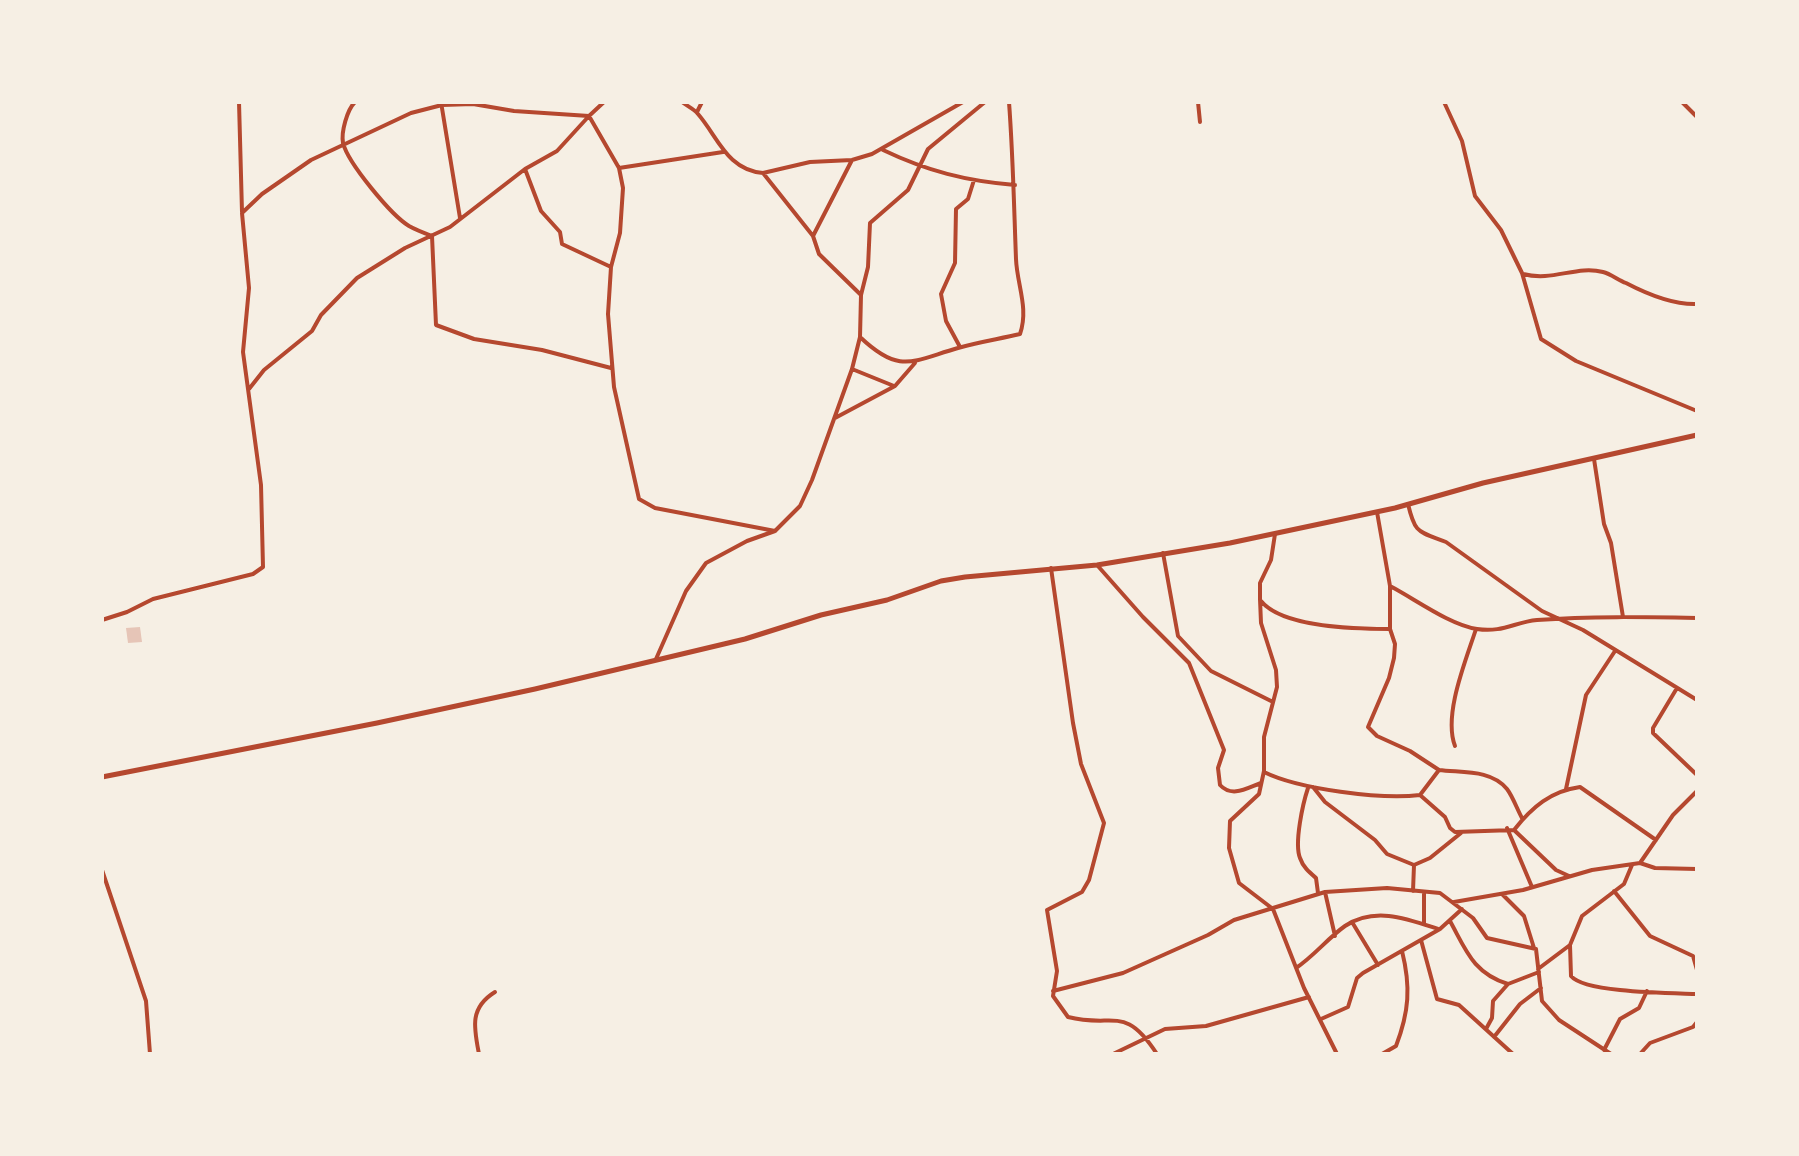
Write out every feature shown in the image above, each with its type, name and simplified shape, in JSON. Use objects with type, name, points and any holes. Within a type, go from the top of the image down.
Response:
[{"type":"street","points":[[102,620],[153,599],[253,574],[263,567],[261,485],[243,352],[249,288],[242,213],[239,102]]},
{"type":"street","points":[[355,102],[347,113],[343,143],[363,177],[385,205],[411,227],[432,236]]},
{"type":"street","points":[[249,389],[264,370],[312,331],[321,315],[352,283],[387,258],[460,219],[525,169],[557,151],[604,102]]},
{"type":"street","points":[[682,102],[697,112],[723,152],[748,170],[763,173],[810,162],[852,160],[882,149],[963,102]]},
{"type":"street","points":[[697,112],[702,102]]},
{"type":"street","points":[[656,659],[686,591],[706,563],[747,541],[775,531],[800,506],[852,369],[860,337],[861,295],[868,267],[872,220],[901,198],[928,149],[985,102]]},
{"type":"street","points":[[860,337],[877,353],[890,359],[915,363],[960,347],[1020,334],[1023,326],[1023,292],[1016,262],[1009,102]]},
{"type":"street","points":[[1198,102],[1200,122]]},
{"type":"street","points":[[1444,102],[1457,127],[1475,196],[1501,230],[1522,273],[1538,334],[1545,343],[1576,361],[1697,411]]},
{"type":"street","points":[[1682,102],[1697,117]]},
{"type":"street","points":[[242,213],[262,194],[311,160],[401,116],[441,104],[473,104],[514,111],[589,116]]},
{"type":"street","points":[[441,104],[460,219]]},
{"type":"street","points":[[589,116],[619,168],[623,188],[621,218],[611,267],[608,314],[612,368],[641,501],[655,508],[775,531]]},
{"type":"street","points":[[882,149],[919,167],[974,180],[1015,185]]},
{"type":"street","points":[[619,168],[723,152]]},
{"type":"street","points":[[813,236],[852,160]]},
{"type":"street","points":[[525,169],[541,211],[560,232],[562,244],[611,267]]},
{"type":"street","points":[[763,173],[813,236],[819,254],[861,295]]},
{"type":"street","points":[[960,347],[946,321],[941,294],[955,263],[956,209],[968,199],[974,180]]},
{"type":"street","points":[[432,236],[435,322],[439,327],[492,343],[542,350],[612,368]]},
{"type":"street","points":[[1522,273],[1548,278],[1578,272],[1603,272],[1646,293],[1685,304],[1697,304]]},
{"type":"street","points":[[833,419],[895,386],[915,363]]},
{"type":"street","points":[[852,369],[895,386]]},
{"type":"street","points":[[102,777],[377,723],[745,639],[821,615],[887,600],[941,581],[1097,565],[1275,534],[1697,435]]},
{"type":"street","points":[[1594,459],[1623,617]]},
{"type":"street","points":[[1408,504],[1413,525],[1417,529],[1446,542],[1525,600],[1583,630],[1697,700]]},
{"type":"street","points":[[1377,512],[1390,586],[1390,629],[1395,644],[1391,673],[1368,727],[1377,736],[1410,751],[1439,770],[1468,772],[1497,781],[1507,789],[1522,819]]},
{"type":"street","points":[[1275,534],[1271,560],[1260,583],[1260,599],[1262,629],[1278,681],[1264,737],[1264,771],[1259,794],[1230,821],[1229,848],[1239,883],[1273,909],[1296,968],[1337,1054]]},
{"type":"street","points":[[1163,553],[1178,636],[1211,671],[1274,703]]},
{"type":"street","points":[[1097,565],[1189,663],[1224,750],[1218,768],[1220,785],[1225,790],[1238,792],[1261,783]]},
{"type":"street","points":[[1051,568],[1081,764],[1104,823],[1089,880],[1082,892],[1047,910],[1057,971],[1053,996],[1068,1017],[1125,1021],[1147,1039],[1157,1054]]},
{"type":"street","points":[[1390,586],[1442,616],[1476,629],[1503,630],[1530,621],[1558,619],[1697,618]]},
{"type":"street","points":[[1260,599],[1272,611],[1303,620],[1342,627],[1390,629]]},
{"type":"street","points":[[1455,746],[1452,721],[1455,699],[1476,629]]},
{"type":"street","points":[[1566,789],[1586,695],[1615,651]]},
{"type":"street","points":[[1677,688],[1653,733],[1697,775]]},
{"type":"street","points":[[1264,771],[1281,781],[1398,798],[1420,795],[1439,770]]},
{"type":"street","points":[[1311,787],[1325,802],[1375,840],[1387,854],[1414,865],[1430,858],[1462,832]]},
{"type":"street","points":[[1311,787],[1304,800],[1298,852],[1303,865],[1316,878],[1318,893]]},
{"type":"street","points":[[1514,830],[1550,795],[1580,787],[1656,840]]},
{"type":"street","points":[[1640,863],[1673,815],[1697,791]]},
{"type":"street","points":[[1420,795],[1445,817],[1450,828],[1462,832],[1514,830],[1556,870],[1571,877]]},
{"type":"street","points":[[1507,828],[1532,887]]},
{"type":"street","points":[[1632,864],[1624,884],[1582,916],[1570,945],[1571,976],[1576,982],[1607,989],[1697,994]]},
{"type":"street","points":[[1454,902],[1502,894],[1592,870],[1632,864],[1697,869]]},
{"type":"street","points":[[1413,891],[1414,865]]},
{"type":"street","points":[[102,870],[146,1001],[150,1054]]},
{"type":"street","points":[[1053,991],[1123,973],[1234,920],[1325,892],[1387,888],[1440,893],[1473,918],[1487,938],[1534,948]]},
{"type":"street","points":[[1614,891],[1650,936],[1693,956],[1697,970]]},
{"type":"street","points":[[1325,892],[1335,936]]},
{"type":"street","points":[[1424,892],[1424,924]]},
{"type":"street","points":[[1502,894],[1524,916],[1534,948],[1542,1001],[1559,1020],[1611,1054]]},
{"type":"street","points":[[1321,1019],[1348,1007],[1357,978],[1440,929],[1462,909]]},
{"type":"street","points":[[1296,968],[1352,922],[1367,917],[1394,915],[1440,929]]},
{"type":"street","points":[[1450,920],[1472,963],[1497,981],[1508,984]]},
{"type":"street","points":[[1352,922],[1379,965]]},
{"type":"street","points":[[1421,940],[1437,999],[1459,1005],[1513,1054]]},
{"type":"street","points":[[1486,1029],[1492,1018],[1493,1001],[1508,984],[1538,971],[1570,945]]},
{"type":"street","points":[[1382,1054],[1396,1046],[1405,1017],[1409,992],[1402,951]]},
{"type":"street","points":[[1494,1037],[1520,1004],[1541,988]]},
{"type":"street","points":[[1604,1050],[1620,1019],[1639,1008],[1647,991]]},
{"type":"street","points":[[479,1054],[475,1016],[482,1000],[495,992]]},
{"type":"street","points":[[1113,1054],[1165,1029],[1206,1026],[1309,997]]},
{"type":"street","points":[[1640,1054],[1650,1043],[1693,1027],[1697,1022]]},
{"type":"building","points":[[140,627],[142,642],[128,643],[126,628]]}]
